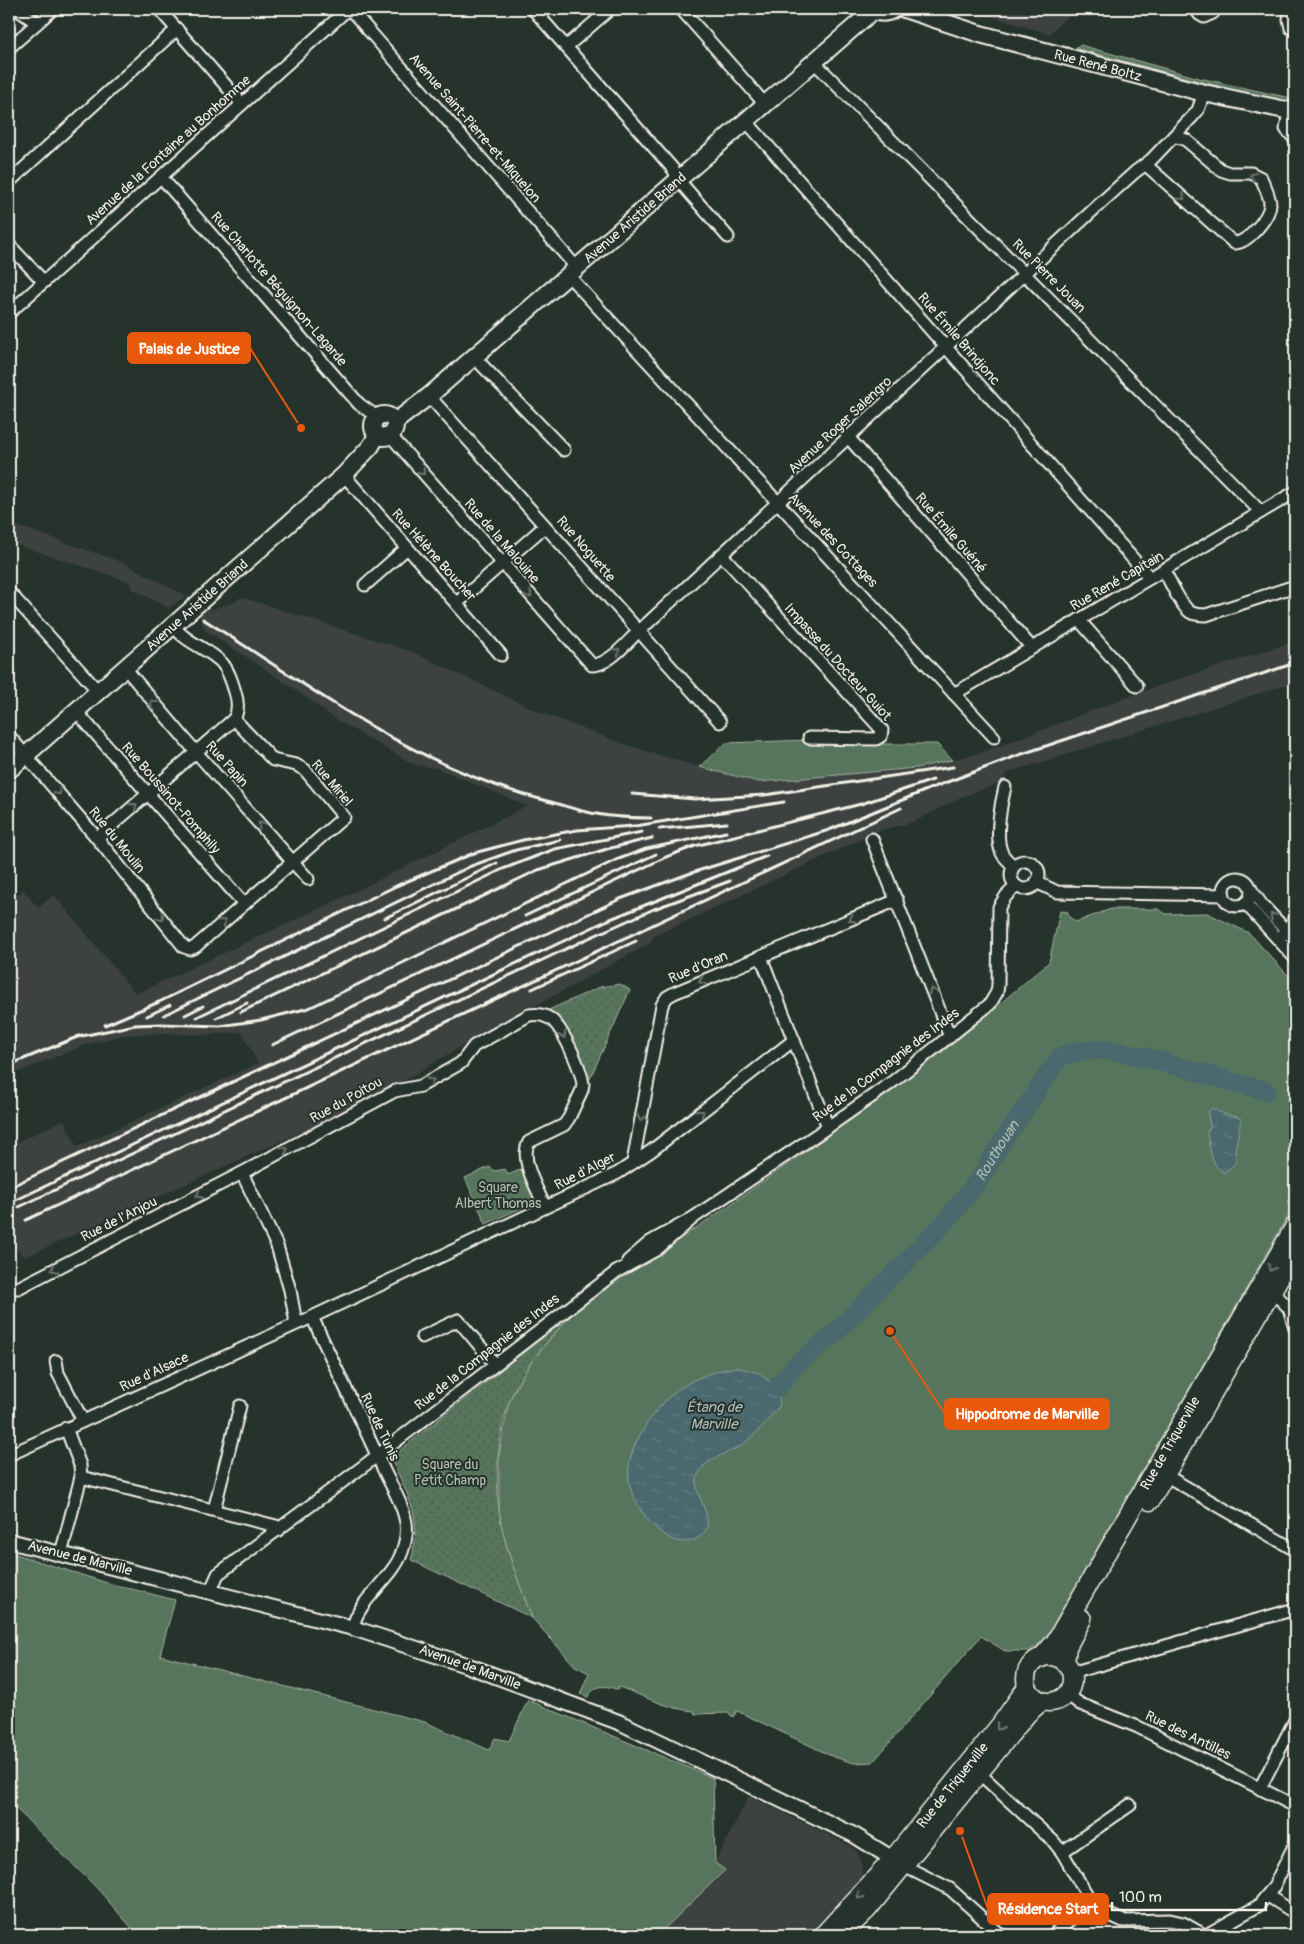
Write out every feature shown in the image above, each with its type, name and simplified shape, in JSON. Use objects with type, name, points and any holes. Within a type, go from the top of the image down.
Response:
[{"type":"main road","name":"Avenue Aristide Briand","points":[[9,770],[344,475],[371,446],[868,15],[871,9]]},
{"type":"main road","points":[[871,9],[875,12],[885,13],[894,9]]},
{"type":"main road","name":"Rue René Boltz","points":[[904,9],[987,36],[1204,93],[1292,112]]},
{"type":"main road","points":[[936,9],[955,26]]},
{"type":"main road","points":[[377,416],[373,426],[388,431]]},
{"type":"main road","name":"Rue de Triquerville","points":[[1041,1658],[1055,1642],[1295,1226]]},
{"type":"main road","name":"Rue de Triquerville","points":[[1068,1668],[1067,1647],[1071,1636],[1295,1251]]},
{"type":"main road","points":[[1054,1657],[1068,1668],[1071,1687],[1067,1694],[1056,1701],[1042,1701],[1035,1698],[1027,1687],[1026,1680],[1030,1666],[1041,1658],[1054,1657]]},
{"type":"main road","name":"Rue de Triquerville","points":[[898,1863],[1027,1687]]},
{"type":"main road","name":"Rue de Triquerville","points":[[898,1863],[980,1773],[1027,1714],[1042,1701]]},
{"type":"main road","points":[[842,1935],[867,1910],[898,1863]]},
{"type":"main road","points":[[824,1935],[898,1863]]},
{"type":"street","points":[[17,9],[37,23]]},
{"type":"street","points":[[9,48],[53,9]]},
{"type":"street","points":[[159,9],[242,104]]},
{"type":"street","name":"Avenue de la Fontaine au Bonhomme","points":[[9,313],[349,9]]},
{"type":"street","name":"Avenue Saint-Pierre-et-Miquelon","points":[[349,9],[572,272]]},
{"type":"street","points":[[533,9],[673,169],[684,187],[728,237]]},
{"type":"street","points":[[566,47],[610,9]]},
{"type":"street","points":[[681,9],[765,104]]},
{"type":"street","points":[[1196,9],[1204,17],[1215,9]]},
{"type":"street","points":[[1292,9],[1289,19],[1291,28],[1295,30]]},
{"type":"street","points":[[9,182],[177,29]]},
{"type":"street","name":"Rue Pierre Jouan","points":[[814,62],[1262,512]]},
{"type":"street","name":"Avenue Roger Salengro","points":[[592,665],[598,665],[606,661],[1104,200],[1146,165],[1198,110],[1204,93]]},
{"type":"street","points":[[1292,112],[1286,129],[1295,140]]},
{"type":"street","name":"Rue Émile Brindjonc","points":[[746,121],[1150,578]]},
{"type":"street","points":[[1146,165],[1234,243],[1246,240],[1268,215],[1270,204],[1261,178],[1251,173],[1221,170],[1186,140],[1174,136]]},
{"type":"street","name":"Rue Charlotte Béguignon-Lagarde","points":[[161,177],[359,404],[377,416]]},
{"type":"street","points":[[9,245],[44,282]]},
{"type":"street","name":"Avenue des Cottages","points":[[572,272],[778,502],[994,737]]},
{"type":"street","points":[[474,357],[564,450]]},
{"type":"street","name":"Rue Noguette","points":[[429,396],[720,722]]},
{"type":"street","name":"Rue de la Malouine","points":[[388,431],[592,665]]},
{"type":"street","name":"Rue Émile Guéné","points":[[848,437],[1032,648]]},
{"type":"street","name":"Rue Hélène Boucher","points":[[344,475],[501,654]]},
{"type":"street","name":"Rue René Capitain","points":[[954,694],[1295,492]]},
{"type":"street","points":[[457,604],[545,526]]},
{"type":"street","points":[[365,585],[408,548]]},
{"type":"street","name":"Impasse du Docteur Guiot","points":[[722,555],[882,730],[881,736],[876,739],[809,738]]},
{"type":"street","points":[[1164,570],[1184,605],[1191,613],[1199,615],[1206,615],[1295,586]]},
{"type":"street","points":[[9,592],[98,691]]},
{"type":"street","points":[[1079,620],[1137,686]]},
{"type":"street","points":[[97,838],[234,719],[238,709],[237,698],[227,670],[216,658],[186,639],[173,625]]},
{"type":"street","name":"Rue Papin","points":[[125,668],[308,879]]},
{"type":"street","name":"Rue Boussinot-Pomphily","points":[[76,711],[244,904]]},
{"type":"street","name":"Rue Miriel","points":[[184,946],[195,947],[344,817],[305,770],[296,765],[273,760],[234,719]]},
{"type":"street","name":"Rue du Moulin","points":[[9,736],[97,838],[184,946]]},
{"type":"street","points":[[1005,787],[1000,810],[1000,848],[1014,866]]},
{"type":"street","points":[[872,839],[950,1037]]},
{"type":"street","points":[[1022,862],[1030,863],[1037,869],[1036,882],[1025,889],[1016,886],[1011,878],[1014,866],[1022,862]]},
{"type":"street","points":[[1252,892],[1245,903],[1237,906],[1232,905],[1225,899],[1224,895],[1226,883],[1232,878],[1241,878],[1248,883],[1262,905],[1295,940]]},
{"type":"street","points":[[1036,882],[1057,892],[1224,895]]},
{"type":"street","name":"Rue de la Compagnie des Indes","points":[[210,1592],[218,1574],[377,1456],[616,1272],[656,1250],[693,1218],[828,1128],[891,1083],[990,1004],[997,992],[999,907],[1016,886]]},
{"type":"street","name":"Rue d'Oran","points":[[633,1162],[662,1005],[667,998],[674,993],[897,900]]},
{"type":"street","points":[[1245,903],[1295,958]]},
{"type":"street","points":[[1279,939],[1295,918]]},
{"type":"street","points":[[761,958],[828,1128]]},
{"type":"street","name":"Rue du Poitou","points":[[242,1173],[395,1091],[421,1086],[461,1063],[474,1046],[529,1015],[538,1014],[549,1018],[556,1024],[569,1046],[582,1079],[582,1090],[570,1118],[564,1125],[528,1142],[526,1148],[525,1157],[545,1207]]},
{"type":"street","name":"Rue d'Alger","points":[[312,1317],[602,1181],[651,1151],[794,1040]]},
{"type":"street","points":[[242,1173],[277,1246],[290,1290],[296,1323]]},
{"type":"street","name":"Rue de l'Anjou","points":[[9,1288],[23,1286],[242,1173]]},
{"type":"street","points":[[1272,1291],[1289,1308],[1295,1328]]},
{"type":"street","name":"Rue d'Alsace","points":[[9,1455],[312,1317]]},
{"type":"street","name":"Rue de Tunis","points":[[312,1317],[401,1504],[406,1520],[406,1536],[402,1553],[393,1568],[357,1615],[353,1628]]},
{"type":"street","points":[[422,1336],[458,1320],[495,1364]]},
{"type":"street","points":[[56,1361],[58,1373],[83,1421]]},
{"type":"street","points":[[214,1510],[240,1406]]},
{"type":"street","points":[[61,1554],[81,1476],[80,1465],[66,1428]]},
{"type":"street","points":[[1165,1475],[1295,1550]]},
{"type":"street","points":[[81,1476],[276,1526],[279,1530]]},
{"type":"street","name":"Avenue de Marville","points":[[9,1541],[353,1628],[441,1656],[621,1723],[854,1835],[898,1863]]},
{"type":"street","points":[[1068,1668],[1295,1608]]},
{"type":"street","name":"Rue des Antilles","points":[[1067,1694],[1080,1704],[1138,1727],[1295,1806]]},
{"type":"street","points":[[1260,1788],[1295,1720]]},
{"type":"street","points":[[980,1773],[1053,1841],[1062,1852],[1091,1902],[1112,1917],[1123,1921],[1170,1920],[1205,1935],[1258,1906],[1268,1896],[1295,1844]]},
{"type":"street","points":[[1062,1852],[1130,1805]]},
{"type":"street","points":[[898,1863],[950,1889],[1001,1935]]},
{"type":"street","points":[[1268,1896],[1295,1913]]},
{"type":"street","points":[[1053,1935],[1091,1902]]},
{"type":"shaded area","points":[[966,9],[1081,9],[1062,21],[1049,34]]},
{"type":"shaded area","points":[[9,523],[124,563],[186,596],[169,608],[131,588],[130,582],[9,542]]},
{"type":"shaded area","points":[[241,597],[410,651],[537,711],[620,743],[699,767],[759,782],[916,768],[983,752],[1144,691],[1295,641],[1295,682],[1007,773],[1001,783],[961,797],[914,822],[881,830],[654,936],[650,943],[455,1050],[390,1089],[347,1111],[25,1257],[15,1249],[9,1235],[9,1154],[16,1151],[13,1144],[64,1120],[77,1147],[258,1063],[242,1032],[200,1035],[166,1033],[123,1035],[84,1045],[9,1076],[9,902],[23,890],[38,908],[54,895],[136,994],[350,894],[528,806],[437,768],[415,765],[337,720],[286,683],[205,630],[199,617],[205,611],[236,602]]},
{"type":"shaded area","points":[[749,1796],[847,1844],[856,1851],[862,1862],[862,1874],[858,1883],[807,1935],[658,1935],[724,1870],[715,1863]]},
{"type":"green space","points":[[1080,45],[1199,78],[1295,99],[1295,103],[1240,92],[1075,48]]},
{"type":"green space","points":[[808,740],[884,744],[937,744],[952,760],[916,768],[759,782],[699,767],[726,743]]},
{"type":"green space","points":[[1111,909],[1158,909],[1166,914],[1207,913],[1249,933],[1295,983],[1295,1203],[1096,1554],[1044,1641],[1029,1651],[1005,1651],[981,1636],[873,1762],[854,1763],[834,1757],[737,1711],[733,1717],[728,1713],[695,1714],[694,1711],[665,1705],[619,1687],[618,1690],[609,1687],[597,1688],[588,1697],[580,1694],[589,1673],[575,1666],[532,1618],[502,1531],[499,1508],[499,1455],[509,1401],[524,1372],[572,1314],[883,1097],[955,1042],[1049,962],[1060,911],[1068,912],[1069,917],[1076,922]]},
{"type":"green space","points":[[620,984],[630,990],[588,1083],[561,1021],[542,1013],[600,987]]},
{"type":"green space","name":"Square Albert Thomas","points":[[489,1167],[495,1171],[505,1169],[508,1175],[522,1169],[534,1194],[532,1203],[486,1224],[465,1178]]},
{"type":"green space","name":"Square du Petit Champ","points":[[572,1314],[546,1343],[516,1386],[505,1414],[499,1447],[498,1502],[500,1518],[516,1576],[532,1618],[411,1560],[415,1520],[409,1498],[392,1461],[394,1455]]},
{"type":"green space","points":[[9,1552],[104,1582],[175,1600],[160,1655],[425,1722],[489,1750],[495,1738],[509,1741],[528,1700],[713,1778],[715,1863],[725,1870],[658,1935],[138,1935],[95,1886],[9,1802]]},
{"type":"water","points":[[1212,1108],[1240,1118],[1241,1121],[1235,1151],[1236,1162],[1226,1172],[1217,1167],[1210,1149],[1207,1131],[1210,1128],[1208,1112]]},
{"type":"water","name":"Étang de Marville","points":[[736,1367],[759,1373],[777,1388],[780,1405],[749,1439],[737,1448],[710,1461],[701,1469],[696,1483],[707,1516],[705,1532],[698,1538],[687,1542],[675,1540],[664,1535],[654,1526],[637,1503],[629,1481],[631,1455],[643,1429],[670,1396],[700,1377]]},
{"type":"waterway","name":"Routhouan","points":[[777,1388],[795,1366],[836,1332],[947,1220],[981,1177],[1002,1142],[1060,1057],[1090,1050],[1122,1052],[1266,1091]]},
{"type":"railway","points":[[203,619],[368,724],[454,768],[499,787],[582,811],[611,816],[651,818]]},
{"type":"railway","points":[[10,1187],[620,899],[691,873],[829,830],[1019,755],[1295,663]]},
{"type":"railway","points":[[632,794],[695,799],[765,795],[953,767]]},
{"type":"railway","points":[[272,1045],[666,857],[695,846],[861,804],[933,780]]},
{"type":"railway","points":[[629,827],[784,802]]},
{"type":"railway","points":[[26,1220],[901,808]]},
{"type":"railway","points":[[659,829],[727,823]]},
{"type":"railway","points":[[105,1025],[159,1002],[396,886],[474,853],[523,840],[577,830],[634,826]]},
{"type":"railway","points":[[197,1017],[503,869],[555,849],[642,832]]},
{"type":"railway","points":[[77,1037],[135,1025],[220,1026],[261,1020],[309,1008],[616,860],[646,849],[726,832]]},
{"type":"railway","points":[[241,1012],[538,870],[607,849],[652,838]]},
{"type":"railway","points":[[164,1015],[471,866],[516,850],[560,840]]},
{"type":"railway","points":[[525,916],[656,854]]},
{"type":"railway","points":[[16,1200],[608,920],[767,856]]},
{"type":"railway","points":[[385,918],[497,863]]},
{"type":"railway","points":[[19,1207],[589,938],[654,909],[730,881]]},
{"type":"railway","points":[[532,989],[636,941]]},
{"type":"railway","points":[[216,1018],[247,1003]]},
{"type":"railway","points":[[147,1016],[170,1005]]},
{"type":"railway","points":[[185,1015],[203,1006]]},
{"type":"railway","points":[[9,1065],[82,1035]]},
{"type":"place","name":"Palais de Justice","points":[[301,428]]},
{"type":"place","name":"Hippodrome de Marville","points":[[890,1331]]},
{"type":"place","name":"Résidence Start","points":[[960,1831]]}]
